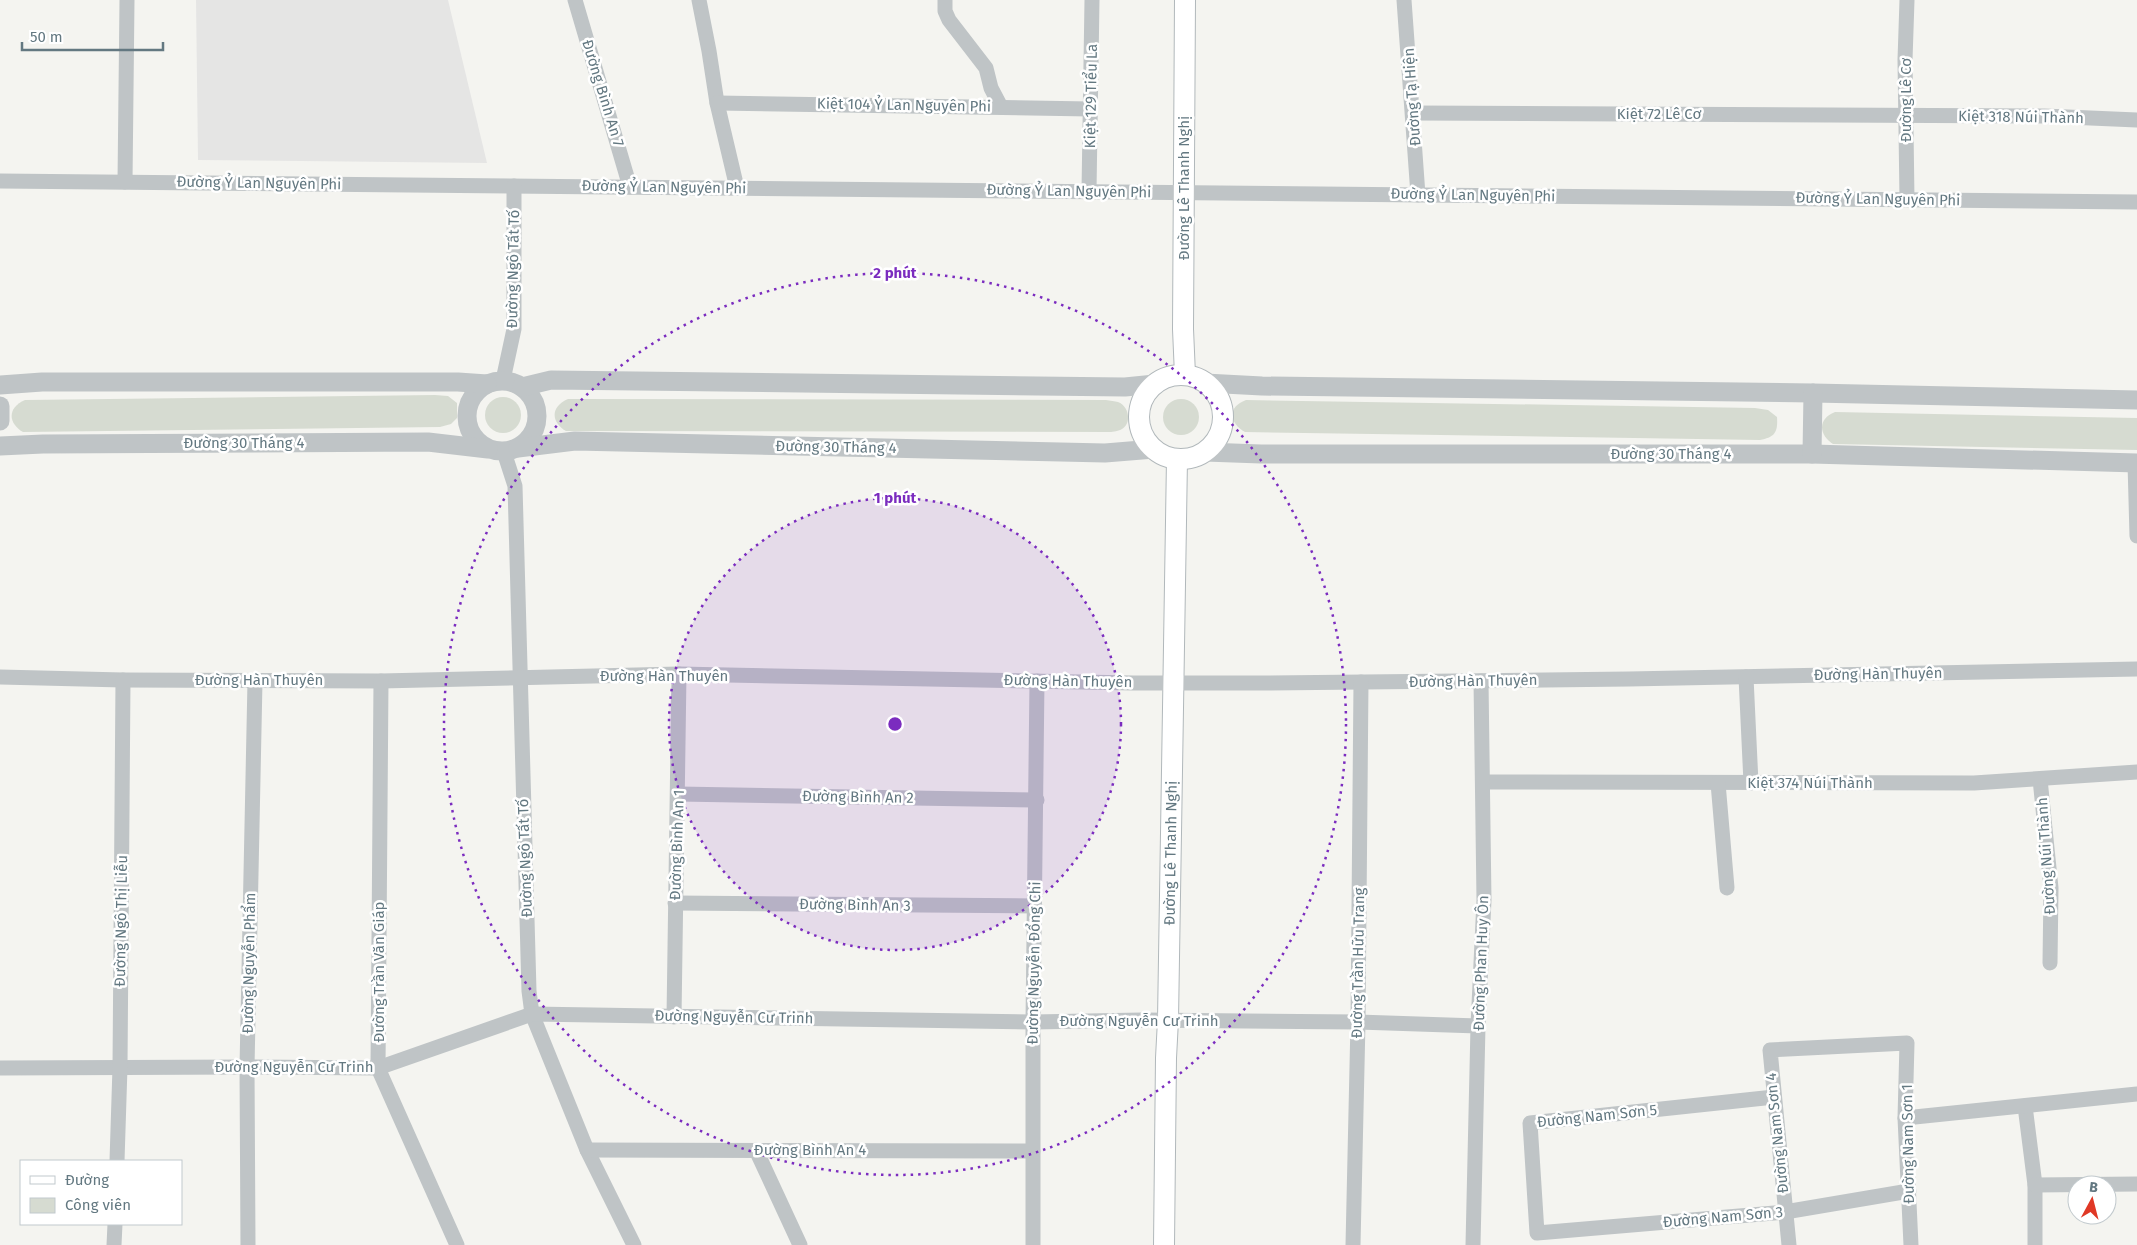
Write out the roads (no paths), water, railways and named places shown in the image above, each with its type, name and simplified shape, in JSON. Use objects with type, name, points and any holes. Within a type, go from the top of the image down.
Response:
[{"type":"main road","name":"Đường Lê Thanh Nghị","points":[[1185,0],[1183,329],[1185,375]]},
{"type":"main road","points":[[1185,375],[1205,383],[1219,401],[1222,423],[1219,434],[1205,452],[1196,456],[1177,459],[1168,457],[1154,449],[1145,440],[1138,416],[1146,393],[1163,379],[1185,375]]},
{"type":"main road","name":"Đường Lê Thanh Nghị","points":[[1164,1245],[1177,459]]},
{"type":"street","points":[[125,182],[127,0]]},
{"type":"street","name":"Đường Bình An 7","points":[[575,0],[630,187]]},
{"type":"street","points":[[698,0],[709,51],[716,103],[737,188]]},
{"type":"street","points":[[945,0],[945,11],[949,20],[986,68],[991,88],[1001,107]]},
{"type":"street","name":"Kiệt 129 Tiểu La","points":[[1089,191],[1092,0]]},
{"type":"street","name":"Đường Tạ Hiện","points":[[1404,0],[1418,195]]},
{"type":"street","name":"Đường Lê Cơ","points":[[1908,0],[1906,115],[1908,199]]},
{"type":"street","name":"Kiệt 104 Ỷ Lan Nguyên Phi","points":[[716,103],[1090,109]]},
{"type":"street","name":"Kiệt 72 Lê Cơ","points":[[1413,113],[1906,115]]},
{"type":"street","name":"Kiệt 318 Núi Thành","points":[[1906,115],[2044,116],[2137,120]]},
{"type":"street","name":"Đường Ỷ Lan Nguyên Phi","points":[[0,181],[2137,202]]},
{"type":"street","name":"Đường Ngô Tất Tố","points":[[495,382],[514,329],[514,186]]},
{"type":"street","points":[[0,385],[42,382],[495,382],[522,387],[551,380],[1125,387],[1155,384]]},
{"type":"street","points":[[495,382],[477,390],[470,400],[466,411],[466,422],[470,433],[478,442],[503,449],[528,440],[534,430],[537,419],[533,401],[522,387]]},
{"type":"street","points":[[1205,383],[1262,386],[1812,393],[2137,400]]},
{"type":"street","points":[[1812,393],[1812,454]]},
{"type":"street","points":[[0,406],[0,422]]},
{"type":"street","name":"Đường 30 Tháng 4","points":[[0,446],[43,444],[428,442],[503,449],[575,441],[1096,452],[1154,449]]},
{"type":"street","name":"Đường Ngô Tất Tố","points":[[503,449],[515,486],[529,991],[532,1014],[587,1150],[634,1245]]},
{"type":"street","name":"Đường 30 Tháng 4","points":[[1205,452],[1261,454],[1812,454],[2136,463]]},
{"type":"street","points":[[2136,463],[2137,536]]},
{"type":"street","name":"Đường Hàn Thuyên","points":[[0,677],[123,680],[381,681],[679,674],[1037,681],[1361,682],[2137,669]]},
{"type":"street","name":"Đường Bình An 1","points":[[674,1017],[679,674]]},
{"type":"street","points":[[1746,677],[1751,783]]},
{"type":"street","name":"Đường Ngô Thị Liễu","points":[[117,1160],[120,1067],[123,680]]},
{"type":"street","name":"Đường Nguyễn Phẩm","points":[[248,1245],[247,1067],[255,680]]},
{"type":"street","name":"Đường Trần Văn Giáp","points":[[381,681],[378,1068],[457,1245]]},
{"type":"street","name":"Đường Nguyễn Đổng Chi","points":[[1033,1245],[1032,1150],[1037,681]]},
{"type":"street","name":"Đường Phan Huy Ôn","points":[[1473,1245],[1478,1026],[1484,900],[1481,681]]},
{"type":"street","name":"Đường Trần Hữu Trang","points":[[1353,1245],[1358,1022],[1361,682]]},
{"type":"street","name":"Kiệt 374 Núi Thành","points":[[1483,782],[1974,783],[2137,772]]},
{"type":"street","name":"Đường Núi Thành","points":[[2040,779],[2051,888],[2050,963]]},
{"type":"street","points":[[1718,783],[1727,888]]},
{"type":"street","name":"Đường Bình An 2","points":[[678,794],[1037,800]]},
{"type":"street","name":"Đường Bình An 3","points":[[675,903],[1034,906]]},
{"type":"street","name":"Đường Nguyễn Cư Trinh","points":[[0,1068],[378,1068],[532,1014],[1033,1022],[1168,1020],[1358,1022],[1478,1026]]},
{"type":"street","name":"Đường Nam Sơn 4","points":[[1789,1245],[1770,1050],[1907,1042]]},
{"type":"street","name":"Đường Nam Sơn 1","points":[[1907,1042],[1904,1118],[1911,1245]]},
{"type":"street","points":[[1904,1118],[2137,1094]]},
{"type":"street","name":"Đường Nam Sơn 5","points":[[1537,1233],[1530,1123],[1774,1096]]},
{"type":"street","points":[[2025,1106],[2035,1185],[2035,1245]]},
{"type":"street","name":"Đường Bình An 4","points":[[587,1150],[1032,1150]]},
{"type":"street","points":[[756,1150],[800,1245]]},
{"type":"street","points":[[2035,1185],[2137,1184]]},
{"type":"street","name":"Đường Nam Sơn 3","points":[[1537,1233],[1785,1212],[1908,1191]]},
{"type":"street","points":[[114,1245],[115,1225]]}]
